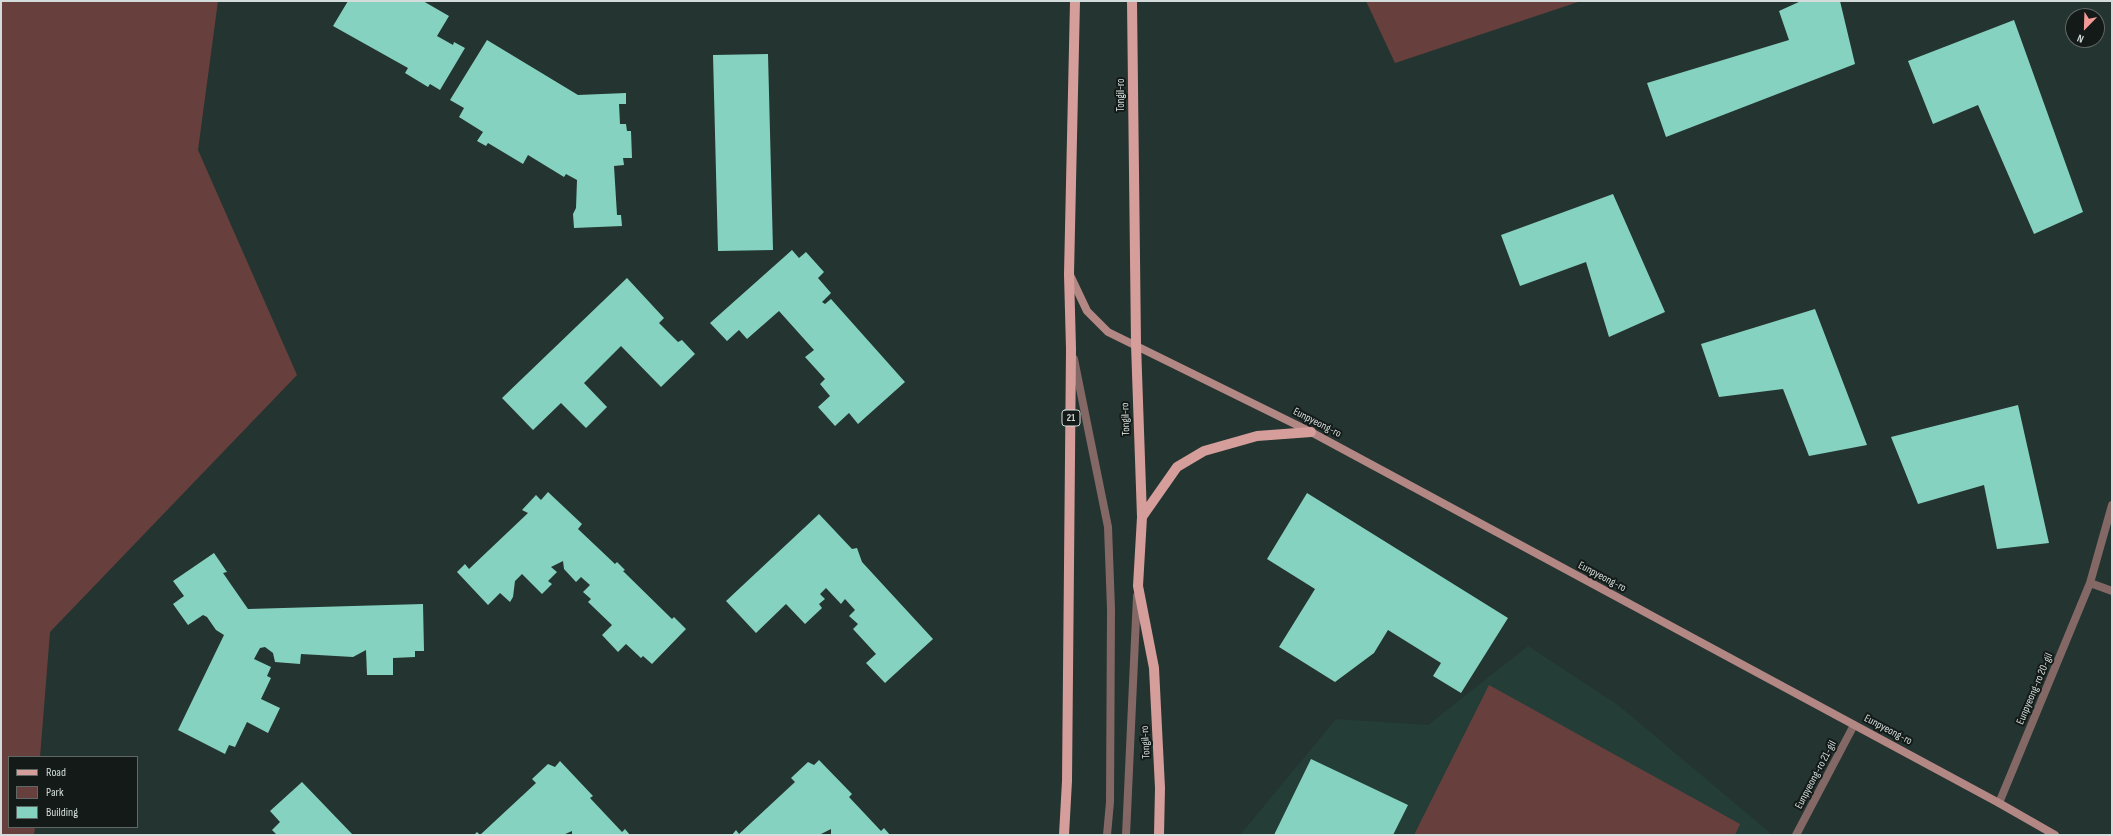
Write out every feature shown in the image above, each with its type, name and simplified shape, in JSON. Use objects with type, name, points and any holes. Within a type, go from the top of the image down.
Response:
[{"type":"main road","name":"21","points":[[1064,835],[1067,781],[1072,349],[1069,274],[1075,1]]},
{"type":"main road","name":"Tongil-ro","points":[[1132,1],[1136,344],[1142,517],[1138,586],[1154,668],[1160,788],[1159,835]]},
{"type":"main road","name":"Eunpyeong-ro","points":[[1069,274],[1087,311],[1108,332],[1136,344],[1311,432],[1999,803],[2055,835]]},
{"type":"main road","points":[[1142,517],[1177,467],[1204,452],[1257,436],[1311,432]]},
{"type":"street","points":[[1072,349],[1108,527],[1111,616],[1110,802],[1106,835]]},
{"type":"street","name":"Eunpyeong-ro 20-gil","points":[[1999,803],[2090,583],[2112,505]]},
{"type":"street","points":[[2090,583],[2112,591]]},
{"type":"street","points":[[1126,835],[1138,586]]},
{"type":"street","name":"Eunpyeong-ro 21-gil","points":[[1796,835],[1854,725]]},
{"type":"shaded area","points":[[1528,646],[1618,705],[1769,832],[1769,835],[1240,835],[1336,719],[1428,725]]},
{"type":"green space","points":[[1,1],[218,1],[198,150],[297,375],[50,632],[40,756],[8,756],[8,828],[35,828],[34,835],[1,835]]},
{"type":"green space","points":[[1366,1],[1581,1],[1395,63]]},
{"type":"green space","points":[[1489,685],[1740,824],[1735,835],[1414,835]]},
{"type":"building","points":[[348,1],[423,1],[449,16],[437,36],[453,45],[454,42],[465,48],[440,90],[430,84],[428,87],[405,73],[408,68],[333,26]]},
{"type":"building","points":[[1801,1],[1840,1],[1855,64],[1666,137],[1647,83],[1789,40],[1779,11]]},
{"type":"building","points":[[2014,20],[2083,212],[2034,234],[1978,105],[1933,124],[1908,61]]},
{"type":"building","points":[[487,40],[578,95],[626,93],[626,104],[619,104],[620,124],[626,124],[627,131],[631,131],[632,158],[623,158],[624,165],[614,166],[617,215],[621,215],[622,226],[574,228],[573,214],[576,208],[577,180],[566,174],[564,177],[528,155],[523,164],[488,143],[486,146],[477,141],[483,132],[459,117],[464,108],[450,100]]},
{"type":"building","points":[[768,54],[773,250],[718,251],[713,55]]},
{"type":"building","points":[[1613,194],[1665,312],[1609,337],[1586,262],[1520,286],[1501,235]]},
{"type":"building","points":[[792,250],[799,258],[806,252],[824,272],[818,278],[831,293],[822,302],[825,304],[831,299],[905,382],[858,424],[849,413],[835,426],[818,407],[830,396],[820,384],[825,379],[805,357],[814,350],[779,311],[747,339],[739,330],[727,341],[710,323]]},
{"type":"building","points":[[627,278],[664,318],[659,323],[678,342],[682,340],[695,354],[661,387],[621,346],[584,383],[607,407],[586,428],[561,403],[533,430],[502,398]]},
{"type":"building","points":[[1815,309],[1867,445],[1809,456],[1783,389],[1719,397],[1701,344]]},
{"type":"building","points":[[2018,405],[2049,543],[1997,549],[1984,485],[1918,504],[1891,437]]},
{"type":"building","points":[[548,492],[582,524],[578,529],[615,564],[617,562],[625,570],[623,571],[672,619],[674,617],[686,629],[652,664],[643,656],[641,658],[626,644],[618,652],[602,635],[612,625],[588,602],[591,599],[583,592],[590,585],[581,577],[576,582],[564,569],[563,561],[551,567],[557,572],[548,581],[552,584],[542,594],[522,574],[515,581],[513,597],[510,602],[500,593],[488,605],[457,572],[465,564],[469,569],[528,513],[522,510],[536,495],[541,500]]},
{"type":"building","points":[[1307,493],[1508,618],[1461,693],[1433,676],[1441,663],[1388,630],[1374,653],[1335,682],[1279,647],[1315,589],[1267,559]]},
{"type":"building","points":[[819,514],[852,549],[857,548],[862,562],[933,639],[885,683],[866,663],[876,654],[853,629],[858,624],[849,616],[855,610],[845,599],[841,604],[826,588],[820,594],[825,599],[819,604],[822,608],[805,624],[786,604],[756,633],[726,601]]},
{"type":"building","points":[[214,553],[227,572],[223,573],[248,609],[423,604],[424,651],[415,651],[415,657],[393,658],[393,675],[367,675],[366,650],[353,657],[301,654],[300,664],[275,662],[273,653],[265,647],[260,648],[254,659],[271,667],[267,676],[271,678],[261,699],[280,708],[268,733],[247,722],[235,747],[229,745],[225,754],[178,730],[224,635],[216,630],[207,617],[203,615],[188,625],[173,604],[184,596],[173,581]]},
{"type":"building","points":[[1311,759],[1408,805],[1393,835],[1274,835]]},
{"type":"building","points":[[819,760],[852,794],[849,797],[881,831],[884,828],[890,835],[831,835],[831,829],[819,835],[732,835],[736,830],[739,834],[795,782],[791,778],[808,762],[814,765]]},
{"type":"building","points":[[560,761],[593,796],[590,798],[622,832],[625,829],[630,835],[572,835],[572,831],[563,835],[480,835],[536,783],[532,779],[548,764],[555,767]]},
{"type":"building","points":[[302,782],[353,835],[277,835],[272,830],[280,822],[270,811]]}]
